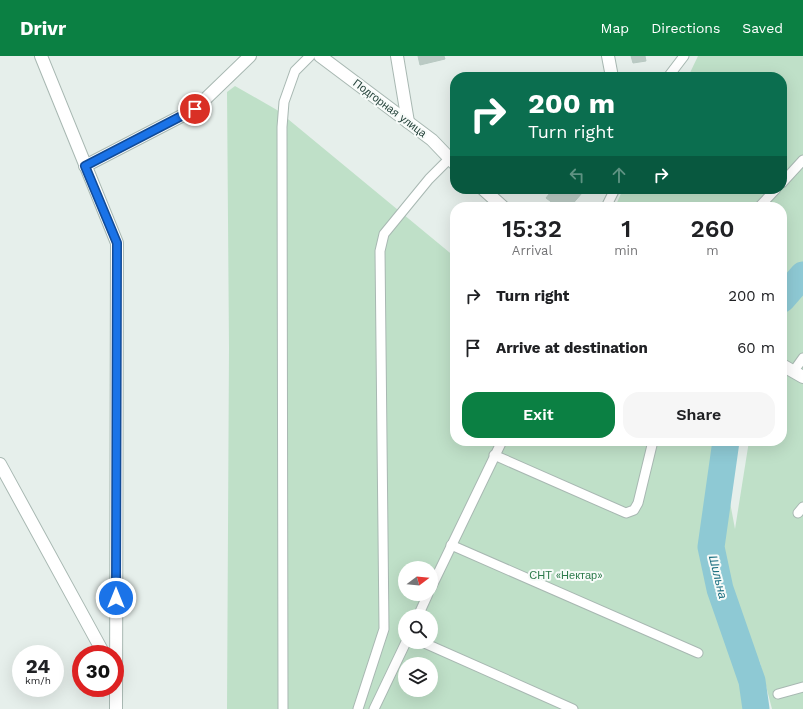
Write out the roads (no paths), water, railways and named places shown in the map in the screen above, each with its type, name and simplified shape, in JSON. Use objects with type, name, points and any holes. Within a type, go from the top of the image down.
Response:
[{"type":"street","points":[[41,56],[117,243],[115,645]]},
{"type":"street","points":[[85,166],[195,109],[250,56]]},
{"type":"street","name":"Подгорная улица","points":[[320,56],[432,140],[450,159]]},
{"type":"street","points":[[397,56],[408,122]]},
{"type":"street","points":[[608,56],[611,72]]},
{"type":"street","points":[[489,194],[497,202]]},
{"type":"street","points":[[787,368],[798,374]]},
{"type":"street","points":[[0,464],[99,645]]},
{"type":"street","points":[[116,697],[116,709]]},
{"type":"lane","points":[[283,709],[282,127],[284,102],[295,71],[310,56]]},
{"type":"lane","points":[[672,72],[684,56]]},
{"type":"lane","points":[[787,178],[803,160]]},
{"type":"lane","points":[[358,709],[384,629],[380,251],[384,234],[428,179],[450,162]]},
{"type":"lane","points":[[764,202],[771,194]]},
{"type":"lane","points":[[798,374],[803,358]]},
{"type":"lane","points":[[438,573],[499,446]]},
{"type":"lane","points":[[494,455],[626,513],[634,510],[638,503],[653,446]]},
{"type":"lane","points":[[451,545],[698,653]]},
{"type":"lane","points":[[374,709],[403,649]]},
{"type":"lane","points":[[438,649],[573,709]]},
{"type":"lane","points":[[778,694],[803,687]]},
{"type":"waterway","name":"Шильна","points":[[787,293],[803,275]]},
{"type":"waterway","name":"Шильна","points":[[725,446],[711,547],[720,589],[752,681],[756,709]]},
{"type":"park label","name":"СНТ «Нектар»","points":[[566,575]]}]
